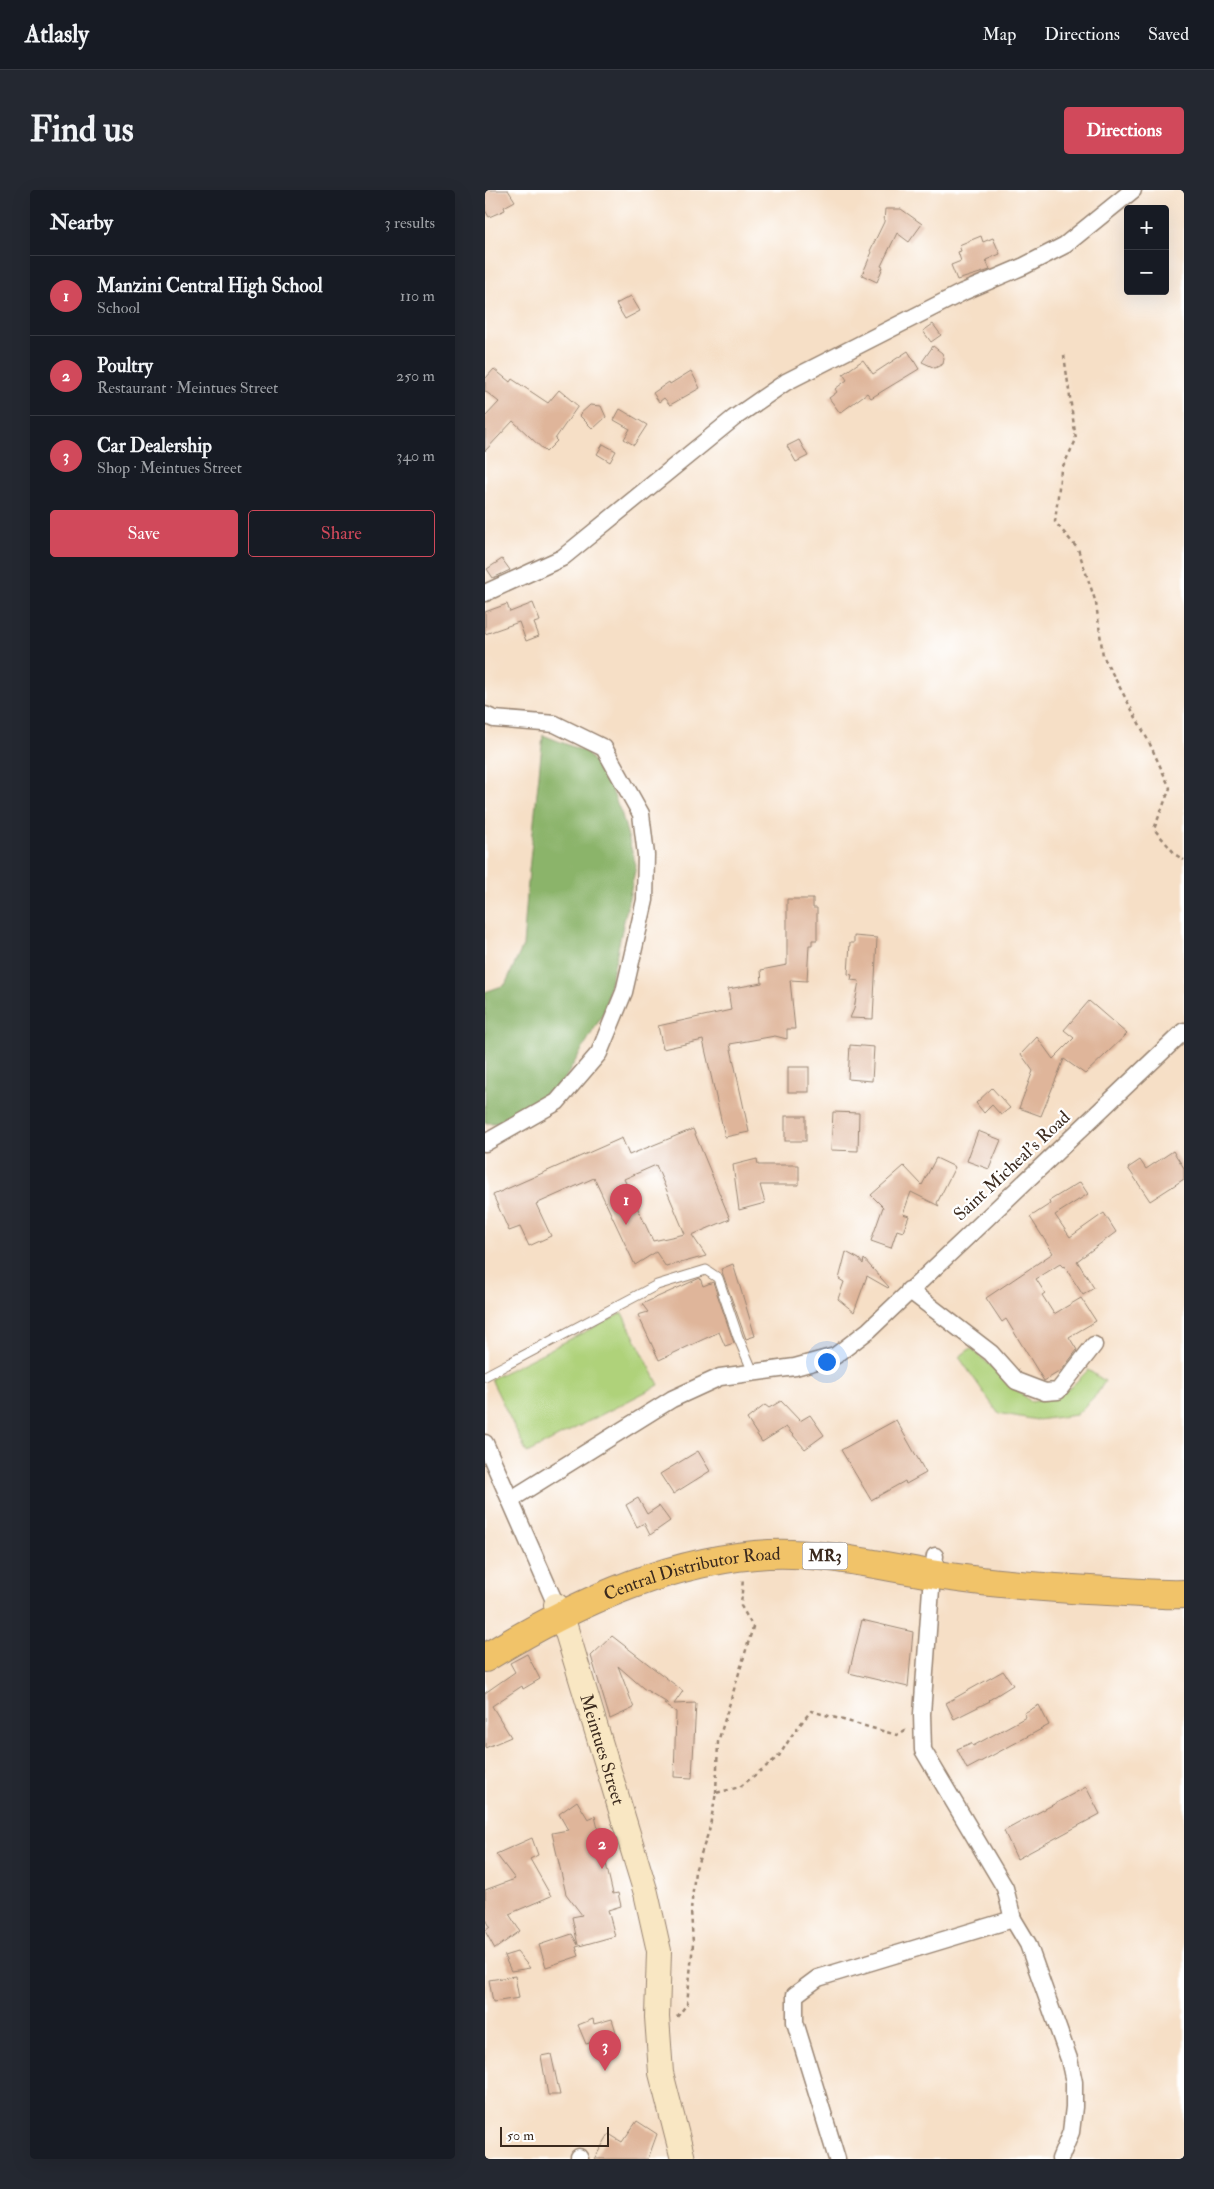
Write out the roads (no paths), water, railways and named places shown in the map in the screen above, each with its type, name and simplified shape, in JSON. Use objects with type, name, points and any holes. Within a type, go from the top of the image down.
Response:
[{"type":"highway","name":"Central Distributor Road","points":[[485,1658],[559,1611],[626,1572],[687,1552],[755,1541],[834,1543],[1047,1588],[1184,1594]]},
{"type":"highway","name":"Central Distributor Road","points":[[485,1642],[559,1611],[691,1564],[757,1554],[831,1556],[934,1565],[1064,1571],[1184,1581]]},
{"type":"street","points":[[485,593],[562,558],[734,418],[786,382],[963,292],[1025,266],[1065,244],[1133,190]]},
{"type":"street","points":[[485,715],[494,719],[555,724],[604,748],[641,814],[646,856],[645,900],[624,992],[599,1053],[557,1102],[485,1143]]},
{"type":"street","name":"Saint Micheal's Road","points":[[510,1500],[672,1399],[721,1377],[795,1367],[835,1356],[869,1330],[1184,1031]]},
{"type":"street","points":[[909,1290],[991,1353],[1016,1381],[1045,1392],[1058,1391],[1095,1345]]},
{"type":"street","name":"Meintues Street","points":[[485,1443],[559,1611],[646,1893],[659,1951],[657,2017],[661,2073],[683,2159]]},
{"type":"street","points":[[934,1565],[923,1719],[923,1750],[1005,1888],[1013,1920],[1028,1944],[1069,2059],[1075,2082],[1071,2132],[1060,2159]]},
{"type":"street","points":[[837,2159],[795,2022],[795,1995],[818,1978],[1013,1920]]},
{"type":"lane","points":[[485,1376],[657,1285],[706,1270],[719,1278],[738,1337],[753,1372]]},
{"type":"place","name":"Manzini Central High School","points":[[626,1225]]},
{"type":"place","name":"Poultry","points":[[602,1869]]},
{"type":"place","name":"Car Dealership","points":[[605,2071]]}]
